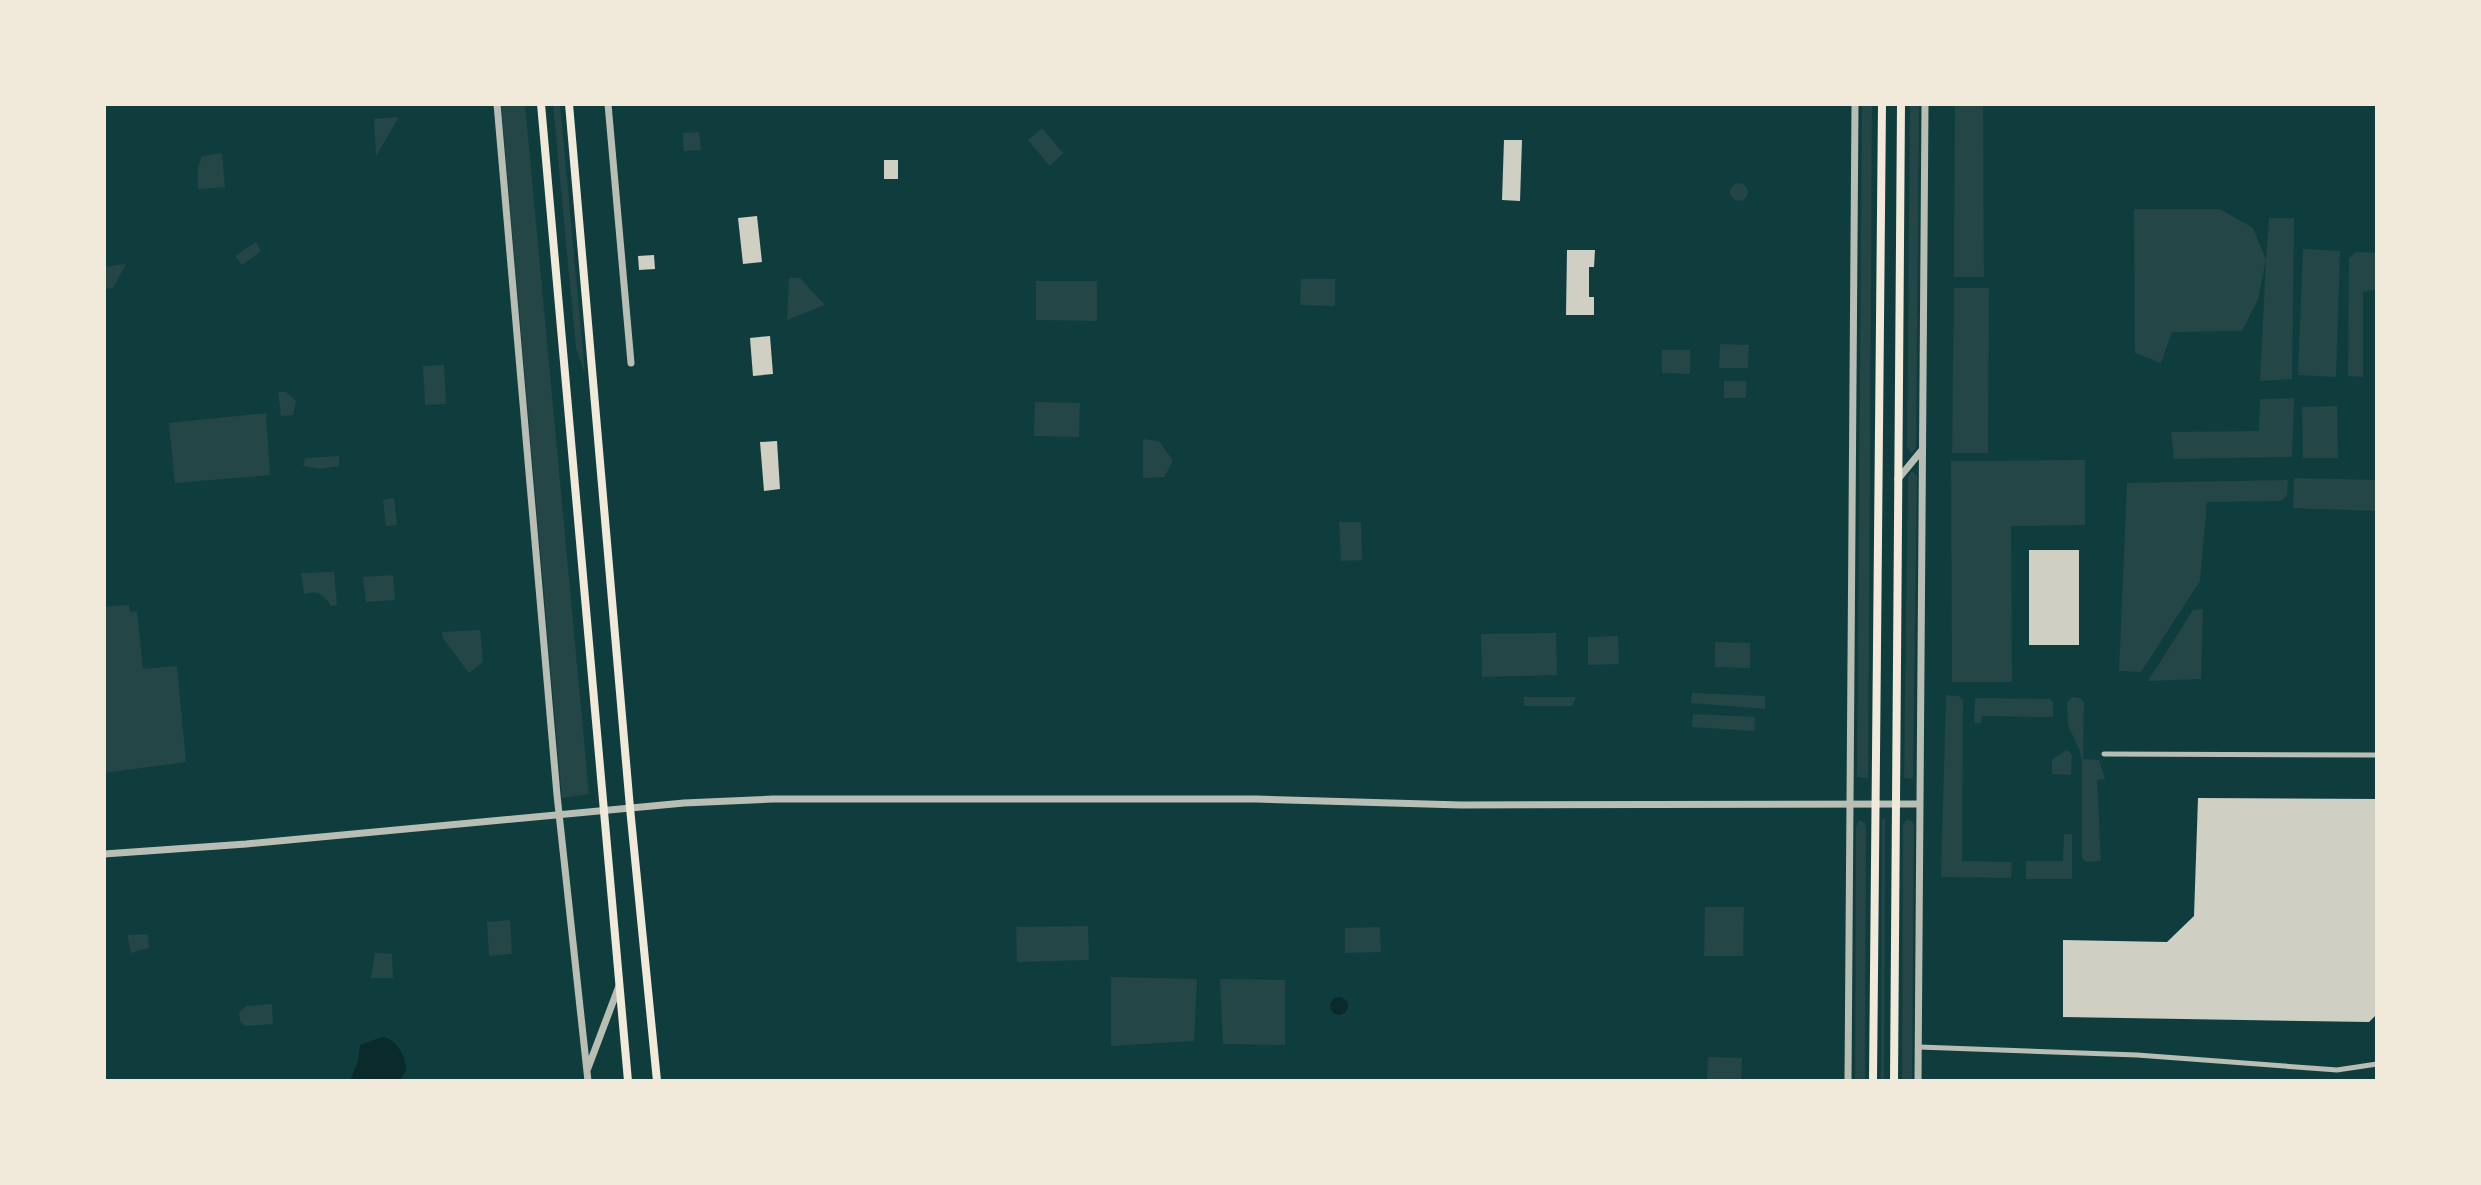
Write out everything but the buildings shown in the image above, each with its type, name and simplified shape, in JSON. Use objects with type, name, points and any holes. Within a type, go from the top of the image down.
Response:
[{"type":"main road","points":[[541,104],[628,1081]]},
{"type":"main road","points":[[569,104],[630,808],[657,1081]]},
{"type":"main road","points":[[1873,1081],[1882,104]]},
{"type":"main road","points":[[1894,1081],[1901,104]]},
{"type":"street","points":[[497,104],[560,814],[588,1081]]},
{"type":"street","points":[[608,104],[631,363]]},
{"type":"street","points":[[1848,1081],[1855,104]]},
{"type":"street","points":[[1918,1081],[1925,104]]},
{"type":"street","points":[[1898,479],[1922,450]]},
{"type":"street","points":[[2104,754],[2377,755]]},
{"type":"street","points":[[104,854],[246,844],[604,810],[773,799],[1256,799],[1461,805],[1919,804]]},
{"type":"street","points":[[587,1072],[619,984]]},
{"type":"street","points":[[1918,1047],[2137,1055],[2337,1070],[2377,1064]]},
{"type":"shaded area","points":[[501,104],[525,104],[589,794],[562,798]]},
{"type":"shaded area","points":[[553,104],[560,104],[585,374],[576,348]]},
{"type":"shaded area","points":[[1862,104],[1872,104],[1868,778],[1857,777]]},
{"type":"shaded area","points":[[1910,104],[1919,104],[1916,448],[1911,453],[1907,447]]},
{"type":"shaded area","points":[[1955,104],[1983,104],[1984,277],[1954,277]]},
{"type":"shaded area","points":[[399,117],[376,156],[374,119]]},
{"type":"shaded area","points":[[1042,128],[1063,153],[1050,166],[1028,140]]},
{"type":"shaded area","points":[[699,132],[701,150],[684,151],[683,133]]},
{"type":"shaded area","points":[[222,153],[225,187],[198,189],[198,167],[202,156]]},
{"type":"shaded area","points":[[1739,183],[1748,192],[1739,201],[1730,192]]},
{"type":"shaded area","points":[[2134,209],[2220,209],[2253,228],[2266,260],[2258,299],[2242,331],[2172,332],[2161,363],[2135,353]]},
{"type":"shaded area","points":[[2269,218],[2294,218],[2292,379],[2260,381]]},
{"type":"shaded area","points":[[256,242],[261,251],[242,265],[235,256]]},
{"type":"shaded area","points":[[2303,249],[2340,251],[2336,377],[2298,375]]},
{"type":"shaded area","points":[[2356,252],[2377,253],[2377,289],[2363,292],[2363,377],[2348,376],[2349,258]]},
{"type":"shaded area","points":[[126,264],[113,288],[104,289],[104,267]]},
{"type":"shaded area","points":[[789,278],[800,278],[825,305],[787,320]]},
{"type":"shaded area","points":[[1301,279],[1335,279],[1335,306],[1300,305]]},
{"type":"shaded area","points":[[1036,281],[1097,281],[1097,321],[1036,320]]},
{"type":"shaded area","points":[[1954,288],[1989,288],[1988,453],[1952,453]]},
{"type":"shaded area","points":[[1720,344],[1749,345],[1748,368],[1719,368]]},
{"type":"shaded area","points":[[1662,350],[1690,350],[1690,374],[1662,373]]},
{"type":"shaded area","points":[[444,365],[446,404],[425,405],[423,366]]},
{"type":"shaded area","points":[[1724,381],[1746,381],[1746,398],[1724,398]]},
{"type":"shaded area","points":[[278,392],[286,392],[296,401],[293,415],[281,416]]},
{"type":"shaded area","points":[[2294,398],[2292,457],[2174,459],[2171,432],[2259,431],[2260,399]]},
{"type":"shaded area","points":[[1035,402],[1080,403],[1079,437],[1034,436]]},
{"type":"shaded area","points":[[2337,406],[2338,458],[2303,458],[2302,407]]},
{"type":"shaded area","points":[[266,413],[270,475],[175,483],[169,423]]},
{"type":"shaded area","points":[[1143,439],[1159,441],[1173,461],[1164,477],[1143,478]]},
{"type":"shaded area","points":[[339,456],[339,466],[320,469],[303,466],[305,458]]},
{"type":"shaded area","points":[[2085,460],[2085,525],[2011,526],[2012,682],[1952,682],[1951,461]]},
{"type":"shaded area","points":[[1912,471],[1917,476],[1913,779],[1904,778],[1908,476]]},
{"type":"shaded area","points":[[2294,478],[2377,480],[2377,511],[2293,508]]},
{"type":"shaded area","points":[[2288,480],[2287,495],[2281,501],[2207,502],[2200,581],[2141,672],[2119,671],[2127,483]]},
{"type":"shaded area","points":[[394,498],[397,525],[386,526],[383,500]]},
{"type":"shaded area","points":[[1339,522],[1361,522],[1362,560],[1341,561]]},
{"type":"shaded area","points":[[334,572],[337,605],[331,606],[317,593],[304,594],[301,573]]},
{"type":"shaded area","points":[[393,575],[395,600],[366,602],[363,577]]},
{"type":"shaded area","points":[[129,605],[130,612],[137,611],[143,669],[177,666],[186,762],[104,773],[104,607]]},
{"type":"shaded area","points":[[2203,609],[2201,679],[2148,681],[2193,610]]},
{"type":"shaded area","points":[[480,630],[483,662],[469,673],[443,638],[442,632]]},
{"type":"shaded area","points":[[1556,633],[1557,675],[1482,677],[1481,634]]},
{"type":"shaded area","points":[[1618,636],[1619,664],[1588,665],[1588,637]]},
{"type":"shaded area","points":[[1715,642],[1750,643],[1750,668],[1715,667]]},
{"type":"shaded area","points":[[1692,693],[1765,696],[1765,709],[1691,703]]},
{"type":"shaded area","points":[[1946,695],[1959,696],[1963,700],[1962,861],[2012,862],[2011,878],[1941,877]]},
{"type":"shaded area","points":[[1524,697],[1576,697],[1572,706],[1524,706]]},
{"type":"shaded area","points":[[2072,697],[2084,702],[2083,759],[2099,760],[2105,779],[2097,780],[2101,861],[2086,862],[2082,858],[2082,761],[2068,725],[2067,702]]},
{"type":"shaded area","points":[[1975,698],[2050,699],[2053,702],[2053,717],[1982,716],[1981,723],[1974,723]]},
{"type":"shaded area","points":[[1693,714],[1755,717],[1754,731],[1692,727]]},
{"type":"shaded area","points":[[2065,751],[2072,755],[2071,775],[2052,774],[2052,760]]},
{"type":"shaded area","points":[[1882,819],[1885,819],[1884,1081],[1881,1081]]},
{"type":"shaded area","points":[[1859,820],[1865,823],[1866,828],[1865,1081],[1855,1081],[1856,827]]},
{"type":"shaded area","points":[[1906,820],[1914,825],[1912,1081],[1902,1081],[1903,825]]},
{"type":"shaded area","points":[[2064,834],[2072,834],[2072,879],[2026,879],[2026,861],[2063,861]]},
{"type":"shaded area","points":[[1705,907],[1744,907],[1743,956],[1704,956]]},
{"type":"shaded area","points":[[510,920],[512,954],[489,956],[487,922]]},
{"type":"shaded area","points":[[1088,926],[1089,960],[1017,962],[1016,927]]},
{"type":"shaded area","points":[[1380,927],[1381,952],[1345,953],[1345,928]]},
{"type":"shaded area","points":[[148,934],[149,948],[131,953],[127,935]]},
{"type":"shaded area","points":[[375,953],[392,954],[393,978],[371,978]]},
{"type":"shaded area","points":[[1111,977],[1197,979],[1194,1041],[1111,1046]]},
{"type":"shaded area","points":[[1220,979],[1285,980],[1285,1045],[1223,1044]]},
{"type":"shaded area","points":[[1335,997],[1343,997],[1348,1006],[1346,1013],[1335,1015],[1330,1010],[1330,1002]]},
{"type":"shaded area","points":[[272,1004],[273,1024],[245,1026],[240,1021],[239,1012],[246,1006]]},
{"type":"shaded area","points":[[382,1037],[391,1040],[402,1053],[406,1069],[402,1077],[399,1081],[350,1081],[360,1045]]},
{"type":"shaded area","points":[[1708,1057],[1742,1058],[1741,1081],[1707,1081]]}]
